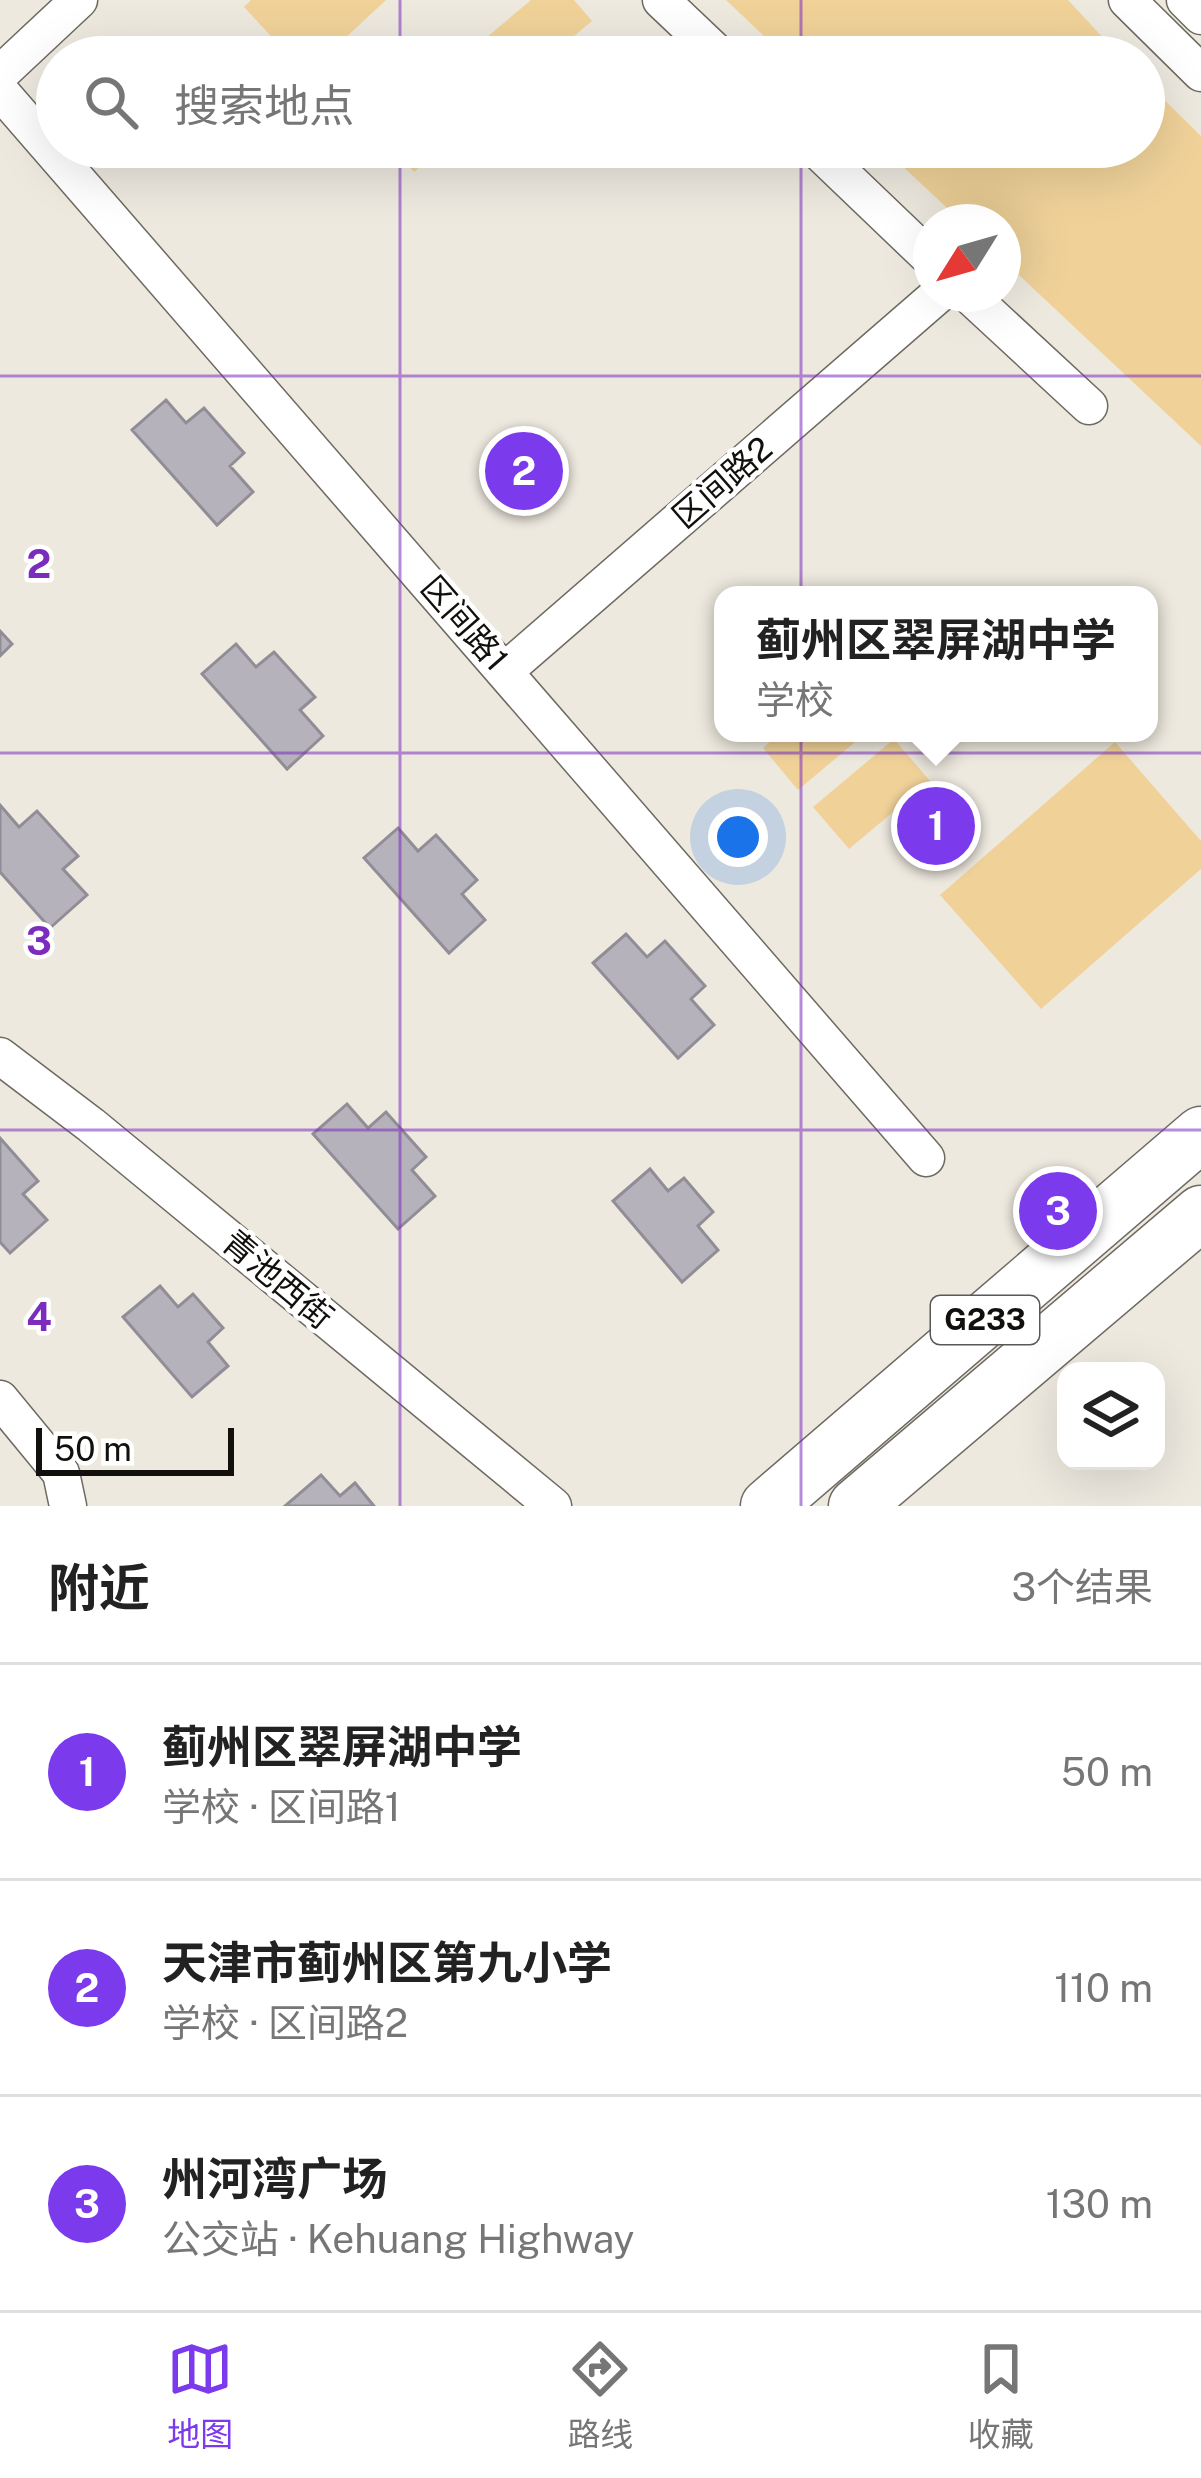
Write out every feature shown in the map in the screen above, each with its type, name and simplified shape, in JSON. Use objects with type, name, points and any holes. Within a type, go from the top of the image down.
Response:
[{"type":"highway","name":"G233","points":[[768,1506],[1201,1134]]},
{"type":"highway","name":"G233","points":[[856,1506],[1201,1213]]},
{"type":"street","points":[[41,36],[80,0]]},
{"type":"street","points":[[661,0],[699,36]]},
{"type":"street","points":[[1127,0],[1163,36]]},
{"type":"street","points":[[1185,0],[1201,16]]},
{"type":"street","points":[[1165,37],[1201,73]]},
{"type":"street","points":[[0,74],[36,41]]},
{"type":"street","name":"区间路1","points":[[0,91],[36,132]]},
{"type":"street","name":"区间路1","points":[[67,168],[926,1158]]},
{"type":"street","points":[[836,168],[913,242]]},
{"type":"street","name":"区间路2","points":[[506,670],[918,312]]},
{"type":"street","points":[[987,312],[1089,406]]},
{"type":"street","name":"青池西街","points":[[0,1056],[91,1125],[553,1506]]},
{"type":"street","points":[[0,1399],[61,1473],[68,1506]]},
{"type":"shaded area","points":[[251,0],[386,0],[347,36],[271,36],[244,7]]},
{"type":"shaded area","points":[[531,0],[574,0],[592,21],[574,36],[488,36]]},
{"type":"shaded area","points":[[726,0],[1068,0],[1101,36],[764,36]]},
{"type":"shaded area","points":[[1165,101],[1201,136],[1201,446],[1021,277],[1021,204],[943,204],[904,168],[1165,168]]},
{"type":"shaded area","points":[[770,742],[855,742],[798,790],[763,748]]},
{"type":"shaded area","points":[[890,742],[897,742],[930,781],[849,849],[813,807]]},
{"type":"shaded area","points":[[1115,742],[1201,841],[1201,869],[1041,1009],[940,895]]},
{"type":"building","points":[[166,400],[186,423],[204,408],[244,453],[230,466],[253,492],[217,525],[132,430]]},
{"type":"building","points":[[0,631],[12,644],[0,656]]},
{"type":"building","points":[[236,644],[256,667],[274,652],[315,697],[300,710],[323,736],[287,769],[202,674]]},
{"type":"building","points":[[0,805],[19,827],[37,811],[78,856],[63,869],[87,895],[50,928],[0,872]]},
{"type":"building","points":[[398,828],[418,851],[436,835],[477,880],[462,894],[485,920],[449,953],[364,858]]},
{"type":"building","points":[[626,934],[647,957],[665,941],[705,986],[691,999],[714,1025],[678,1058],[593,963]]},
{"type":"building","points":[[347,1104],[368,1128],[386,1112],[426,1157],[412,1170],[435,1196],[398,1229],[313,1134]]},
{"type":"building","points":[[0,1138],[38,1181],[23,1194],[47,1220],[10,1253],[0,1242]]},
{"type":"building","points":[[650,1169],[668,1191],[684,1178],[713,1212],[698,1226],[718,1250],[682,1282],[613,1201]]},
{"type":"building","points":[[160,1286],[178,1307],[193,1294],[223,1328],[208,1342],[228,1366],[192,1397],[123,1317]]},
{"type":"building","points":[[321,1475],[340,1496],[355,1483],[374,1506],[285,1506]]},
{"type":"place","name":"天津市蓟州区第九小学","points":[[524,471]]},
{"type":"place","name":"蓟州区翠屏湖中学","points":[[936,826]]},
{"type":"place","name":"州河湾广场","points":[[1058,1211]]}]
